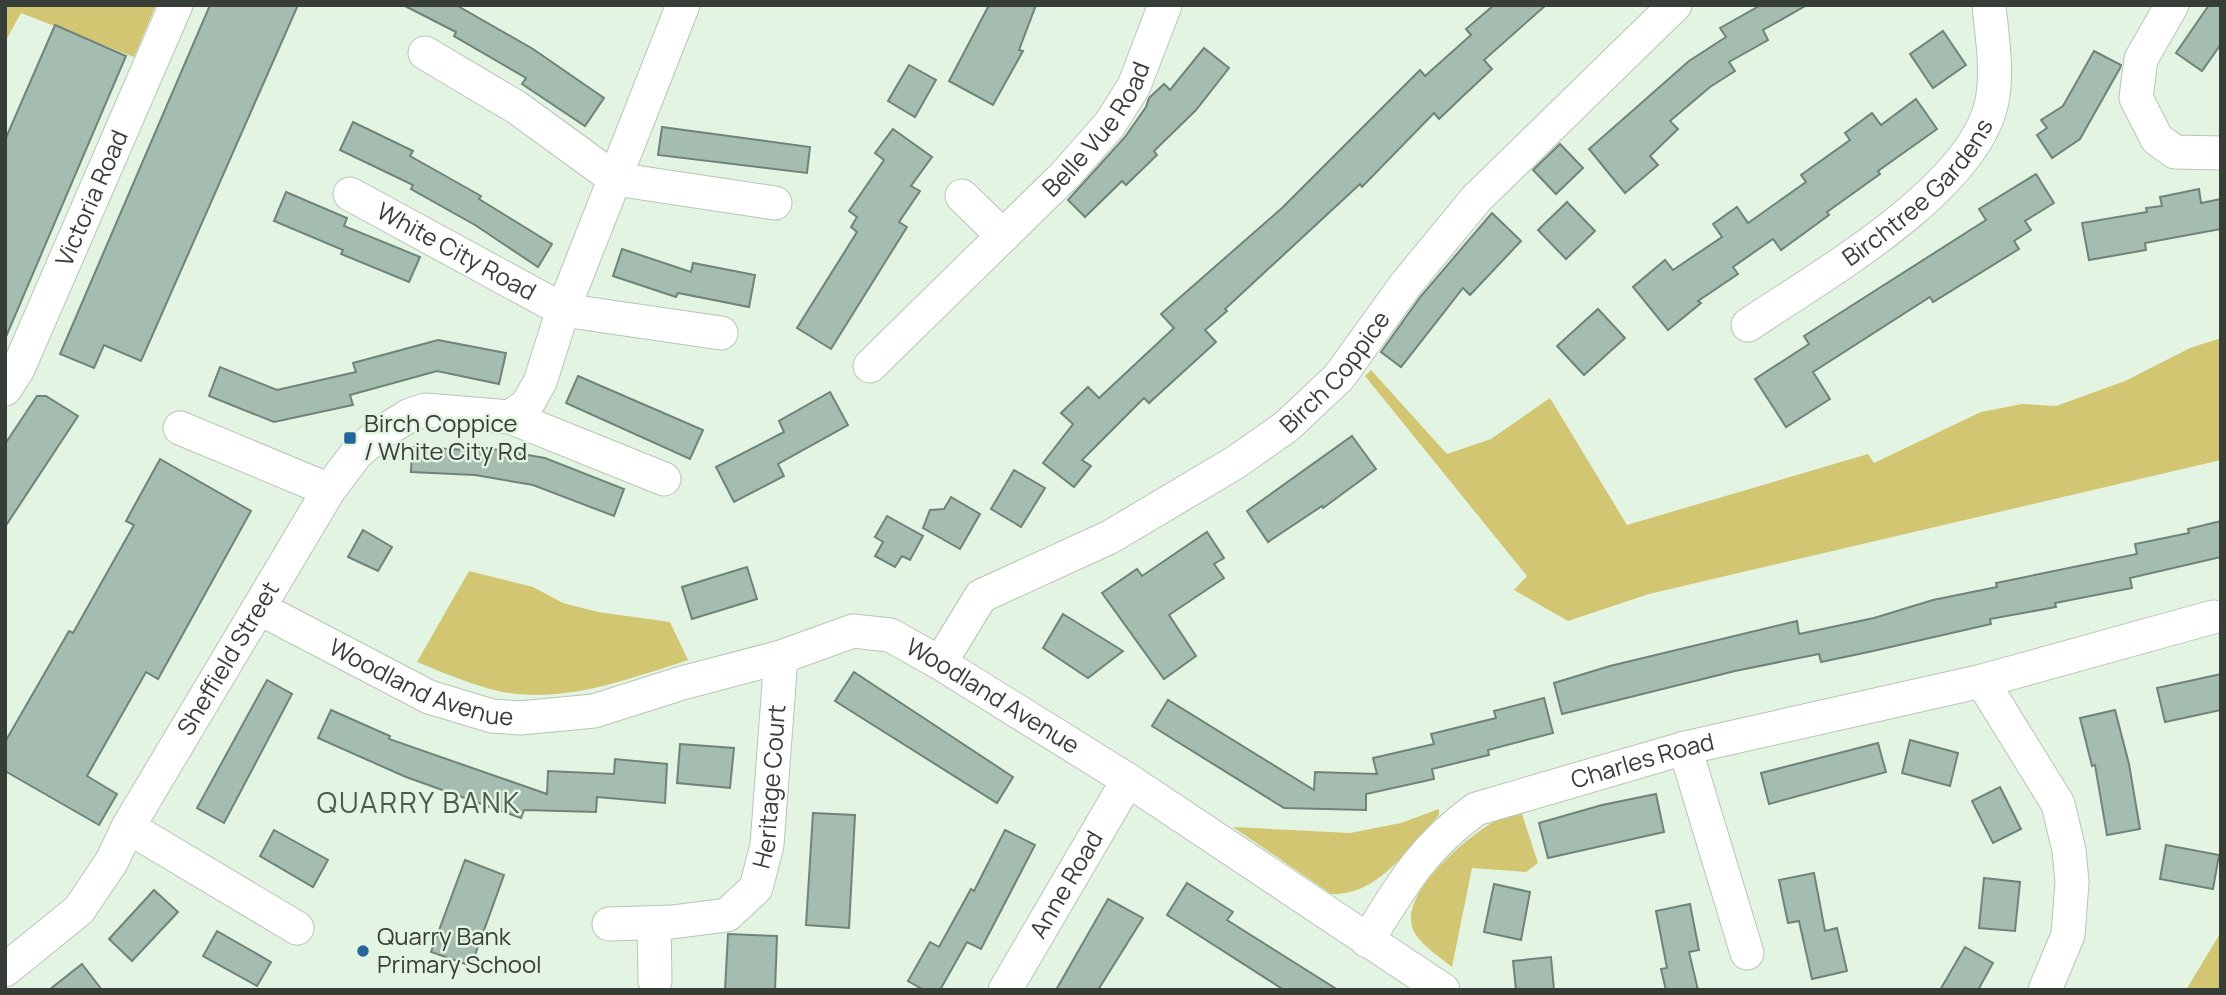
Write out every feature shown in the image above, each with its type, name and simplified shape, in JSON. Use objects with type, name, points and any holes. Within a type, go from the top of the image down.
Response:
[{"type":"street","name":"Victoria Road","points":[[5,389],[18,369],[176,5]]},
{"type":"street","name":"White City Road","points":[[510,417],[527,405],[540,382],[563,310],[684,5]]},
{"type":"street","name":"Belle Vue Road","points":[[870,366],[1003,236],[1110,124],[1134,86],[1165,5]]},
{"type":"street","name":"Birch Coppice","points":[[940,663],[981,596],[1110,537],[1236,462],[1287,426],[1339,377],[1406,284],[1476,199],[1675,5]]},
{"type":"street","name":"Birchtree Gardens","points":[[1748,325],[1907,215],[1948,178],[1969,152],[1991,103],[1994,74],[1989,5]]},
{"type":"street","points":[[2172,5],[2141,59],[2136,98],[2157,139],[2175,152],[2221,153]]},
{"type":"street","points":[[425,53],[516,107],[615,179],[775,203]]},
{"type":"street","name":"White City Road","points":[[350,194],[563,310],[721,333]]},
{"type":"street","points":[[962,196],[1003,236]]},
{"type":"street","points":[[180,428],[329,489],[356,454],[379,434],[410,415],[425,410],[510,417],[664,480]]},
{"type":"street","name":"Sheffield Street","points":[[5,970],[79,910],[112,861],[128,827],[329,489]]},
{"type":"street","name":"Woodland Avenue","points":[[259,608],[392,680],[429,697],[492,716],[520,718],[594,711],[682,683],[781,657],[853,631],[890,635],[940,663],[1128,780],[1443,990]]},
{"type":"street","name":"Charles Road","points":[[1367,941],[1420,858],[1450,828],[1476,809],[1685,748],[1982,681],[2213,617]]},
{"type":"street","name":"Heritage Court","points":[[609,924],[654,923],[727,915],[756,888],[767,845],[781,657]]},
{"type":"street","points":[[1982,681],[2058,804],[2070,850],[2072,882],[2068,935],[2045,990]]},
{"type":"street","points":[[1685,748],[1747,953]]},
{"type":"street","name":"Anne Road","points":[[1005,990],[1128,780]]},
{"type":"street","points":[[128,827],[297,928]]},
{"type":"street","points":[[654,923],[655,981]]},
{"type":"shaded area","points":[[5,5],[156,5],[134,57],[21,13],[5,42]]},
{"type":"shaded area","points":[[2221,338],[2221,460],[1649,594],[1568,621],[1514,590],[1527,576],[1365,376],[1371,370],[1447,454],[1491,439],[1550,398],[1627,525],[1868,454],[1874,463],[1981,412],[2022,404],[2056,406],[2125,381],[2190,348]]},
{"type":"shaded area","points":[[469,571],[533,587],[563,603],[598,612],[670,622],[688,660],[594,688],[546,695],[498,691],[417,662]]},
{"type":"shaded area","points":[[1439,809],[1439,815],[1392,867],[1364,887],[1331,894],[1233,827],[1350,833],[1401,823]]},
{"type":"shaded area","points":[[1522,814],[1538,863],[1526,872],[1472,868],[1452,967],[1416,935],[1411,921],[1413,906],[1433,874],[1462,845],[1491,824]]},
{"type":"shaded area","points":[[2221,932],[2221,990],[2186,990]]},
{"type":"building","points":[[210,5],[298,5],[141,361],[104,345],[94,368],[60,354]]},
{"type":"building","points":[[403,5],[456,5],[533,49],[604,98],[585,126],[522,84],[526,78],[454,36],[456,32]]},
{"type":"building","points":[[989,5],[1036,5],[1019,50],[1023,51],[993,105],[949,81]]},
{"type":"building","points":[[1494,5],[1546,5],[1484,60],[1492,69],[1439,119],[1434,113],[1362,187],[1360,184],[1225,309],[1227,311],[1205,330],[1216,342],[1149,403],[1144,398],[1082,460],[1091,466],[1074,487],[1043,463],[1073,424],[1061,413],[1088,387],[1099,398],[1174,328],[1161,314],[1282,208],[1420,70],[1425,76],[1471,35],[1466,29]]},
{"type":"building","points":[[1761,5],[1807,5],[1763,30],[1768,40],[1729,62],[1735,71],[1710,87],[1670,121],[1678,129],[1650,156],[1658,165],[1625,193],[1589,149],[1689,61],[1726,37],[1720,28]]},
{"type":"building","points":[[2209,5],[2221,5],[2221,44],[2202,71],[2176,53]]},
{"type":"building","points":[[55,25],[126,56],[5,339],[5,140]]},
{"type":"building","points":[[1943,31],[1966,65],[1933,88],[1910,54]]},
{"type":"building","points":[[1204,48],[1229,68],[1196,110],[1154,151],[1157,155],[1126,185],[1122,181],[1085,217],[1068,200],[1125,137],[1146,107],[1149,98],[1164,84],[1170,90]]},
{"type":"building","points":[[2094,51],[2121,65],[2120,68],[2080,139],[2052,158],[2037,135],[2047,128],[2041,120],[2063,106]]},
{"type":"building","points":[[909,65],[936,80],[915,117],[888,101]]},
{"type":"building","points":[[1916,99],[1937,129],[1878,171],[1880,174],[1827,212],[1829,215],[1781,250],[1773,239],[1733,267],[1738,274],[1698,301],[1701,303],[1668,330],[1633,287],[1665,260],[1673,270],[1722,237],[1713,224],[1737,207],[1748,223],[1806,182],[1801,175],[1850,140],[1845,133],[1872,113],[1881,125]]},
{"type":"building","points":[[353,122],[413,151],[410,156],[481,196],[479,199],[552,244],[538,267],[475,225],[411,189],[413,185],[340,150]]},
{"type":"building","points":[[662,127],[810,147],[807,173],[658,155]]},
{"type":"building","points":[[893,129],[932,157],[911,186],[920,191],[899,222],[907,227],[831,349],[797,328],[857,232],[851,227],[857,217],[849,211],[884,160],[875,153]]},
{"type":"building","points":[[1560,144],[1583,168],[1556,194],[1533,170]]},
{"type":"building","points":[[2036,174],[2054,203],[2025,221],[2031,230],[2014,241],[2019,249],[1933,302],[1930,297],[1813,372],[1830,399],[1786,427],[1755,379],[1809,344],[1804,336],[1986,220],[1979,209]]},
{"type":"building","points":[[2199,189],[2201,203],[2221,199],[2221,229],[2145,243],[2146,250],[2089,260],[2082,223],[2147,212],[2146,208],[2162,206],[2160,197]]},
{"type":"building","points":[[286,192],[347,218],[344,226],[420,257],[409,282],[341,254],[343,250],[274,221]]},
{"type":"building","points":[[1567,202],[1595,231],[1566,259],[1538,230]]},
{"type":"building","points":[[1492,213],[1521,241],[1470,295],[1463,288],[1401,367],[1381,352],[1421,296]]},
{"type":"building","points":[[622,249],[691,272],[693,263],[755,275],[749,307],[678,293],[676,297],[613,276]]},
{"type":"building","points":[[1598,309],[1625,338],[1584,375],[1557,346]]},
{"type":"building","points":[[438,340],[506,353],[499,384],[437,371],[350,395],[353,405],[274,422],[209,396],[220,367],[277,390],[356,372],[353,363]]},
{"type":"building","points":[[578,376],[703,430],[690,459],[566,403]]},
{"type":"building","points":[[830,392],[848,425],[778,464],[784,476],[734,502],[716,467],[784,432],[779,421]]},
{"type":"building","points":[[37,396],[46,396],[78,416],[5,527],[5,444]]},
{"type":"building","points":[[1352,436],[1376,469],[1323,508],[1322,506],[1268,542],[1247,511]]},
{"type":"building","points":[[412,447],[487,451],[487,448],[545,458],[624,489],[614,516],[533,485],[475,475],[411,472]]},
{"type":"building","points":[[160,459],[251,511],[158,679],[146,672],[87,776],[117,794],[99,825],[5,771],[5,742],[69,631],[73,633],[134,525],[126,521]]},
{"type":"building","points":[[1014,470],[1045,488],[1021,527],[991,509]]},
{"type":"building","points":[[951,497],[980,514],[960,549],[923,528],[930,510],[944,509]]},
{"type":"building","points":[[887,516],[923,536],[910,560],[902,556],[895,567],[875,556],[883,542],[875,537]]},
{"type":"building","points":[[2221,521],[2221,557],[2130,578],[2132,588],[2055,603],[2056,607],[1990,619],[1991,624],[1873,651],[1821,662],[1819,654],[1735,671],[1562,714],[1554,683],[1610,666],[1797,621],[1799,634],[1874,618],[1933,600],[1997,587],[1996,583],[2137,554],[2135,544],[2189,533],[2188,529]]},
{"type":"building","points":[[363,530],[392,547],[378,571],[348,557]]},
{"type":"building","points":[[1207,532],[1224,558],[1214,564],[1224,578],[1169,615],[1196,656],[1164,679],[1102,593],[1137,569],[1142,576]]},
{"type":"building","points":[[747,567],[757,599],[692,619],[682,587]]},
{"type":"building","points":[[1063,614],[1123,651],[1088,678],[1043,648]]},
{"type":"building","points":[[854,672],[1013,777],[997,803],[835,701]]},
{"type":"building","points":[[2221,674],[2221,710],[2165,722],[2157,688]]},
{"type":"building","points":[[267,680],[292,694],[224,823],[197,808]]},
{"type":"building","points":[[1544,698],[1553,733],[1488,750],[1489,755],[1432,769],[1434,779],[1366,794],[1366,810],[1284,808],[1152,726],[1168,700],[1314,790],[1315,772],[1377,774],[1373,758],[1434,744],[1431,734],[1496,718],[1494,711]]},
{"type":"building","points":[[331,710],[390,736],[389,739],[547,794],[548,771],[614,774],[615,759],[667,764],[665,803],[597,797],[596,812],[524,810],[521,818],[406,777],[318,738]]},
{"type":"building","points":[[2115,710],[2129,764],[2140,829],[2107,835],[2095,765],[2092,766],[2080,718]]},
{"type":"building","points":[[1910,740],[1958,753],[1950,786],[1902,773]]},
{"type":"building","points":[[1878,743],[1886,772],[1769,804],[1761,773]]},
{"type":"building","points":[[680,744],[734,748],[730,788],[677,783]]},
{"type":"building","points":[[2000,787],[2021,829],[1993,843],[1972,801]]},
{"type":"building","points":[[1656,794],[1664,832],[1548,858],[1539,823],[1602,805]]},
{"type":"building","points":[[813,813],[855,815],[849,928],[806,925]]},
{"type":"building","points":[[274,830],[328,860],[313,887],[260,856]]},
{"type":"building","points":[[1005,830],[1035,845],[981,949],[967,942],[940,990],[924,990],[908,981],[930,942],[939,947],[971,889],[974,891]]},
{"type":"building","points":[[2166,845],[2219,855],[2213,889],[2160,879]]},
{"type":"building","points":[[465,860],[504,875],[471,966],[431,952]]},
{"type":"building","points":[[1814,873],[1825,931],[1837,928],[1847,971],[1812,979],[1799,921],[1788,923],[1779,880]]},
{"type":"building","points":[[1984,878],[2020,882],[2015,931],[1979,928]]},
{"type":"building","points":[[1187,883],[1233,912],[1227,920],[1338,990],[1284,990],[1167,915]]},
{"type":"building","points":[[1494,884],[1530,892],[1521,940],[1484,932]]},
{"type":"building","points":[[154,890],[178,912],[132,961],[109,939]]},
{"type":"building","points":[[1108,899],[1143,918],[1098,990],[1056,990]]},
{"type":"building","points":[[1690,904],[1699,950],[1689,952],[1698,990],[1666,990],[1661,969],[1667,968],[1656,911]]},
{"type":"building","points":[[217,931],[271,962],[257,986],[203,956]]},
{"type":"building","points":[[728,934],[777,936],[775,990],[725,990]]},
{"type":"building","points":[[1965,947],[1993,963],[1978,990],[1940,990]]},
{"type":"building","points":[[1551,957],[1554,990],[1516,990],[1513,961]]},
{"type":"building","points":[[82,964],[102,990],[49,990]]},
{"type":"place","name":"Birch Coppice / White City Rd","points":[[350,438]]},
{"type":"place","name":"Quarry Bank Primary School","points":[[363,951]]},
{"type":"district","name":"QUARRY BANK","points":[[419,803]]}]
